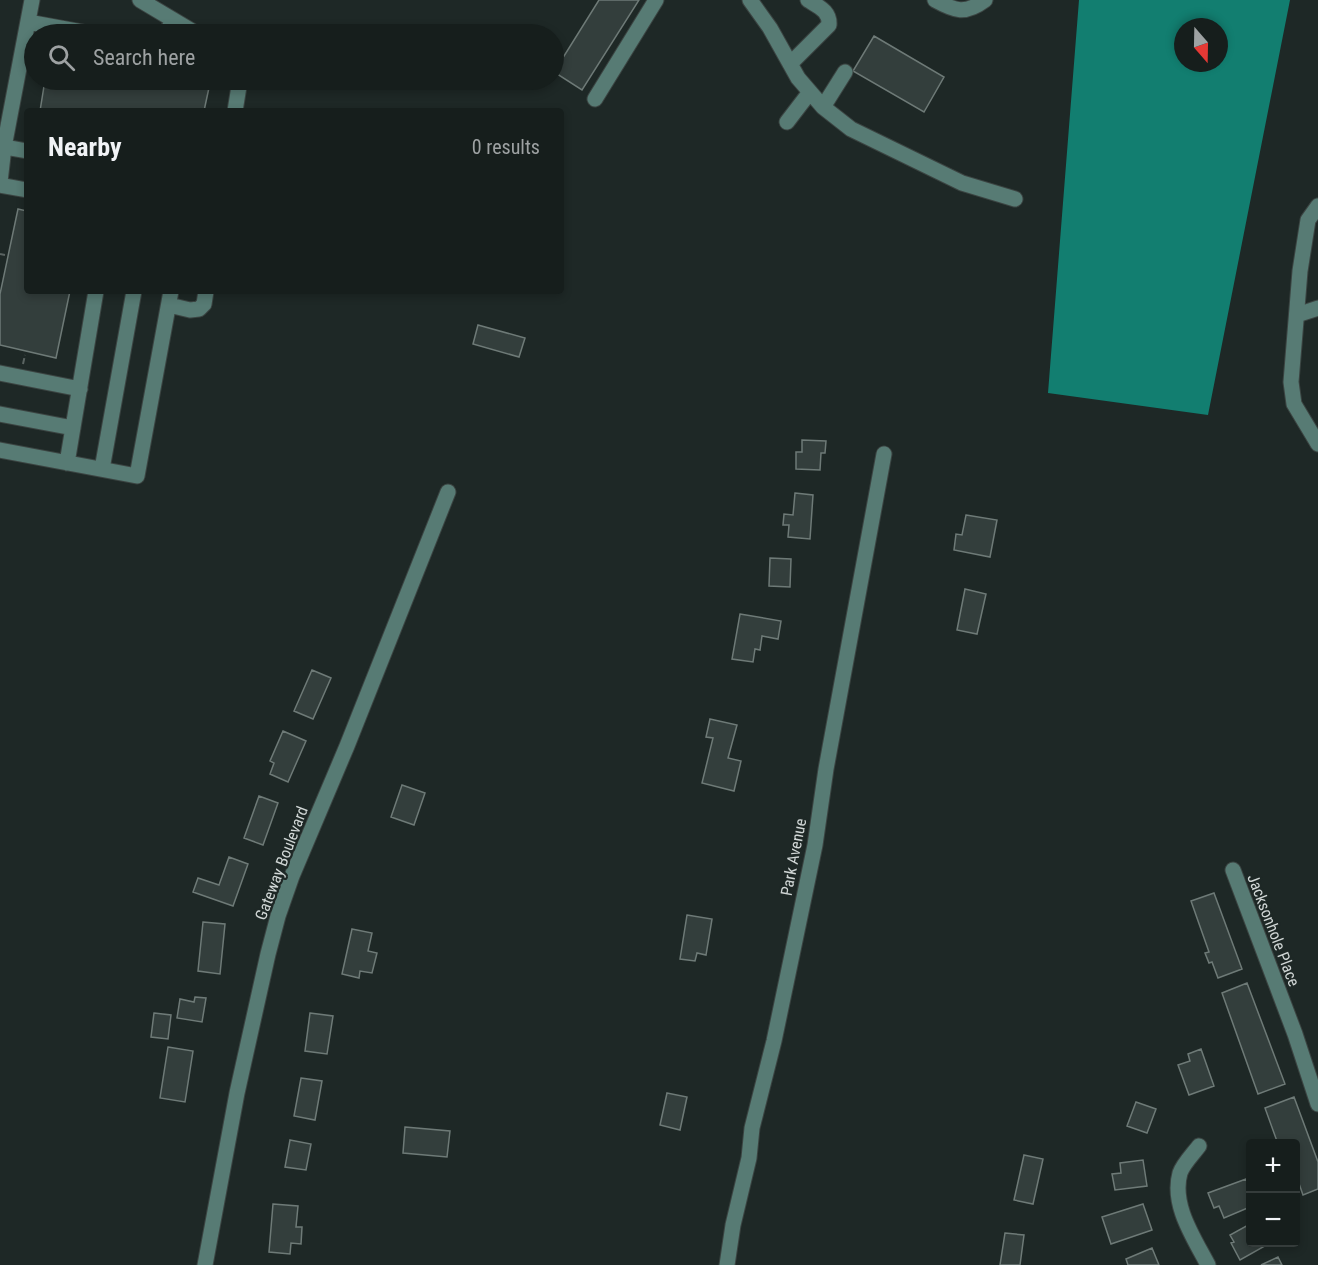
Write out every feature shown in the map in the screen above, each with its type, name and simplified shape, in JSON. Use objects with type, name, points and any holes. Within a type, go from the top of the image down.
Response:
[{"type":"street","points":[[32,0],[28,22],[39,24]]},
{"type":"street","points":[[140,0],[179,24]]},
{"type":"street","points":[[595,99],[656,0]]},
{"type":"street","points":[[750,0],[770,28],[798,78],[823,107],[851,129],[962,183],[1015,199]]},
{"type":"street","points":[[790,64],[829,25],[829,18],[824,10],[808,0]]},
{"type":"street","points":[[935,0],[947,7],[962,11],[985,0]]},
{"type":"street","points":[[24,41],[2,147],[0,184],[24,189]]},
{"type":"street","points":[[823,107],[845,72]]},
{"type":"street","points":[[235,108],[238,90]]},
{"type":"street","points":[[787,122],[810,92]]},
{"type":"street","points":[[2,147],[24,151]]},
{"type":"street","points":[[1318,206],[1308,220],[1291,382],[1294,404],[1318,444]]},
{"type":"street","points":[[67,463],[96,294]]},
{"type":"street","points":[[102,469],[133,294]]},
{"type":"street","points":[[0,450],[137,476],[170,298],[190,310],[199,309],[204,304],[206,294]]},
{"type":"street","points":[[1297,315],[1318,308]]},
{"type":"street","points":[[0,373],[80,388]]},
{"type":"street","points":[[0,414],[73,428]]},
{"type":"street","name":"Park Avenue","points":[[727,1265],[733,1225],[749,1158],[752,1128],[774,1041],[815,845],[828,758],[884,454]]},
{"type":"street","name":"Gateway Boulevard","points":[[205,1265],[237,1093],[278,916],[292,876],[448,492]]},
{"type":"street","name":"Jacksonhole Place","points":[[1233,870],[1318,1104]]},
{"type":"street","points":[[1199,1146],[1180,1171],[1178,1192],[1185,1219],[1208,1265]]},
{"type":"path","points":[[0,254],[5,255]]},
{"type":"path","points":[[23,367],[25,355]]},
{"type":"shaded area","points":[[1079,0],[1290,0],[1208,415],[1048,393]]},
{"type":"building","points":[[599,0],[639,0],[582,90],[564,78],[564,56]]},
{"type":"building","points":[[874,36],[944,77],[924,112],[853,71]]},
{"type":"building","points":[[43,90],[208,90],[205,108],[40,108]]},
{"type":"building","points":[[18,209],[24,210],[24,294],[69,294],[56,358],[0,345],[0,294]]},
{"type":"building","points":[[478,325],[525,338],[519,357],[473,344]]},
{"type":"building","points":[[802,440],[826,441],[825,453],[821,453],[820,470],[796,469],[796,452],[802,452]]},
{"type":"building","points":[[795,493],[813,495],[810,539],[788,537],[789,525],[783,525],[784,514],[793,515]]},
{"type":"building","points":[[966,515],[997,520],[990,557],[954,550],[956,534],[962,535]]},
{"type":"building","points":[[770,558],[791,559],[790,587],[769,586]]},
{"type":"building","points":[[965,589],[986,594],[977,634],[957,630]]},
{"type":"building","points":[[740,614],[781,621],[778,639],[762,636],[760,650],[755,649],[753,662],[732,659]]},
{"type":"building","points":[[312,670],[331,678],[313,719],[294,711]]},
{"type":"building","points":[[710,719],[737,725],[728,758],[741,761],[734,791],[702,783],[713,738],[706,737]]},
{"type":"building","points":[[283,731],[306,741],[288,782],[270,774],[274,763],[270,761]]},
{"type":"building","points":[[402,785],[425,793],[414,825],[391,817]]},
{"type":"building","points":[[259,796],[278,803],[263,845],[244,838]]},
{"type":"building","points":[[229,857],[248,864],[233,906],[193,892],[198,878],[219,885]]},
{"type":"building","points":[[1214,893],[1242,969],[1218,978],[1212,962],[1209,963],[1205,953],[1209,952],[1191,901]]},
{"type":"building","points":[[687,915],[712,919],[706,955],[697,953],[695,961],[680,959]]},
{"type":"building","points":[[203,922],[225,924],[220,974],[198,971]]},
{"type":"building","points":[[352,929],[372,933],[368,951],[377,953],[372,973],[360,971],[359,978],[342,974]]},
{"type":"building","points":[[1247,983],[1285,1084],[1258,1094],[1222,993]]},
{"type":"building","points":[[195,997],[206,998],[202,1022],[177,1018],[180,999],[194,1002]]},
{"type":"building","points":[[154,1013],[171,1015],[168,1039],[151,1037]]},
{"type":"building","points":[[310,1013],[333,1016],[327,1054],[305,1051]]},
{"type":"building","points":[[168,1047],[193,1051],[185,1102],[160,1098]]},
{"type":"building","points":[[1201,1049],[1214,1086],[1189,1095],[1178,1065],[1190,1061],[1188,1054]]},
{"type":"building","points":[[301,1078],[322,1081],[315,1120],[294,1116]]},
{"type":"building","points":[[667,1093],[687,1097],[680,1130],[660,1125]]},
{"type":"building","points":[[1294,1097],[1318,1162],[1318,1189],[1303,1195],[1300,1186],[1300,1139],[1276,1139],[1265,1108]]},
{"type":"building","points":[[1136,1102],[1156,1109],[1147,1133],[1127,1126]]},
{"type":"building","points":[[405,1127],[450,1131],[447,1157],[403,1153]]},
{"type":"building","points":[[290,1140],[311,1144],[306,1170],[285,1167]]},
{"type":"building","points":[[1024,1155],[1043,1159],[1033,1204],[1014,1200]]},
{"type":"building","points":[[1143,1160],[1147,1186],[1115,1190],[1112,1174],[1121,1173],[1120,1163]]},
{"type":"building","points":[[1246,1179],[1246,1209],[1224,1218],[1219,1206],[1214,1208],[1208,1193]]},
{"type":"building","points":[[273,1204],[298,1206],[296,1227],[302,1227],[301,1244],[291,1243],[290,1254],[269,1252]]},
{"type":"building","points":[[1143,1204],[1152,1230],[1111,1244],[1102,1217]]},
{"type":"building","points":[[1246,1226],[1246,1247],[1263,1247],[1240,1260],[1231,1243],[1234,1242],[1230,1235]]},
{"type":"building","points":[[1005,1233],[1024,1235],[1020,1265],[1000,1265]]},
{"type":"building","points":[[1152,1248],[1159,1265],[1128,1265],[1126,1259]]},
{"type":"building","points":[[1278,1257],[1282,1265],[1261,1265]]}]
